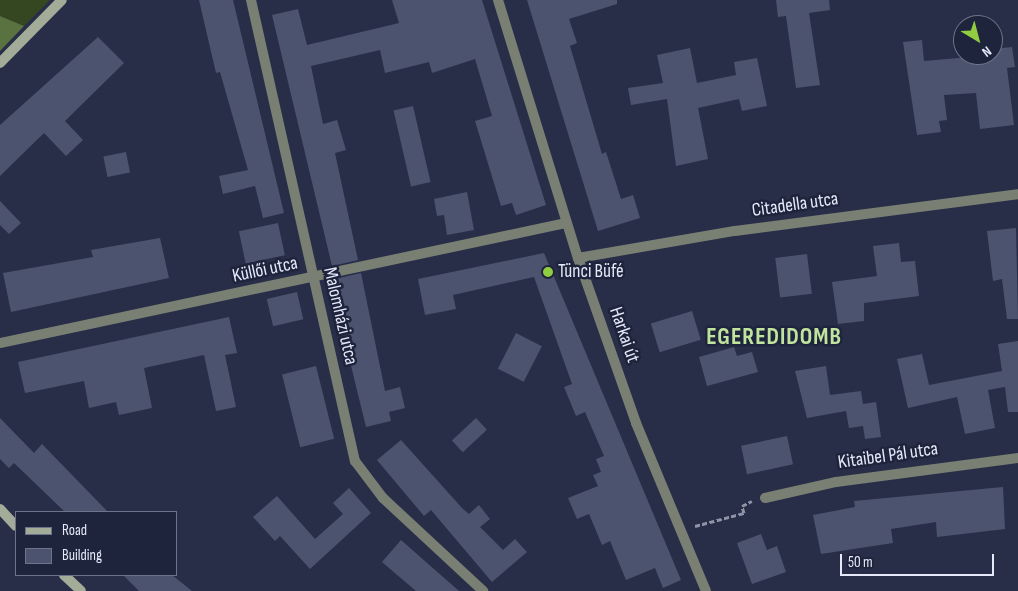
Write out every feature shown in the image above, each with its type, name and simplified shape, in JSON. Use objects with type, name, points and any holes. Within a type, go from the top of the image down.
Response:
[{"type":"main road","points":[[0,64],[62,0]]},
{"type":"main road","points":[[0,509],[15,525]]},
{"type":"main road","points":[[65,576],[81,591]]},
{"type":"street","name":"Malomházi utca","points":[[251,0],[354,460],[383,498],[483,591]]},
{"type":"street","name":"Harkai út","points":[[498,0],[566,224],[636,423],[706,591]]},
{"type":"street","name":"Citadella utca","points":[[578,258],[735,231],[1018,194]]},
{"type":"street","name":"Küllői utca","points":[[0,344],[566,224]]},
{"type":"street","name":"Kitaibel Pál utca","points":[[765,498],[828,483],[1018,458]]},
{"type":"path","points":[[704,523],[742,513]]},
{"type":"green space","points":[[0,0],[50,0],[24,26],[0,16]]},
{"type":"green space","points":[[0,16],[24,26],[0,51]]},
{"type":"building","points":[[199,0],[233,0],[284,213],[263,218],[255,186],[223,194],[219,176],[248,170],[220,72],[216,73]]},
{"type":"building","points":[[392,0],[482,0],[546,205],[516,215],[512,203],[501,206],[475,121],[492,116],[475,59],[432,73],[429,62],[385,73],[380,50],[311,66],[323,124],[337,120],[346,150],[335,153],[358,260],[332,266],[272,15],[298,9],[307,45],[399,23]]},
{"type":"building","points":[[527,0],[617,0],[617,4],[569,19],[577,43],[570,46],[602,154],[606,152],[621,199],[633,195],[640,218],[598,231]]},
{"type":"building","points":[[776,0],[829,0],[830,10],[809,13],[820,85],[796,88],[786,16],[778,17]]},
{"type":"building","points":[[98,37],[124,63],[65,121],[83,140],[66,156],[44,133],[0,176],[0,125]]},
{"type":"building","points":[[922,40],[924,61],[953,58],[953,65],[1003,65],[1003,48],[1012,47],[1015,67],[1007,68],[1014,125],[980,129],[976,93],[944,95],[947,120],[939,121],[941,132],[917,135],[903,42]]},
{"type":"building","points":[[690,48],[697,83],[736,75],[734,62],[757,58],[767,106],[742,111],[739,99],[698,108],[708,159],[676,166],[667,99],[631,105],[628,88],[663,83],[657,55]]},
{"type":"building","points":[[413,106],[431,182],[411,186],[394,110]]},
{"type":"building","points":[[126,152],[130,173],[107,177],[103,156]]},
{"type":"building","points":[[467,192],[474,230],[447,235],[444,215],[437,216],[434,199]]},
{"type":"building","points":[[0,201],[21,223],[9,234],[0,225]]},
{"type":"building","points":[[278,223],[285,255],[246,264],[239,231]]},
{"type":"building","points":[[1016,228],[1018,319],[1007,319],[1002,279],[993,281],[987,231]]},
{"type":"building","points":[[160,238],[169,278],[11,312],[3,273],[93,257],[91,250]]},
{"type":"building","points":[[899,243],[901,262],[915,261],[919,296],[864,303],[864,321],[838,324],[832,282],[877,276],[873,246]]},
{"type":"building","points":[[544,253],[681,580],[663,588],[655,568],[626,580],[610,541],[602,545],[589,514],[577,519],[568,498],[598,486],[593,475],[601,472],[596,459],[604,456],[585,412],[576,416],[564,387],[572,384],[534,277],[453,295],[456,309],[425,315],[418,279]]},
{"type":"building","points":[[807,254],[812,294],[780,298],[775,258]]},
{"type":"building","points":[[361,273],[385,391],[400,387],[405,408],[389,412],[391,421],[366,427],[332,288],[337,287],[335,279]]},
{"type":"building","points":[[297,292],[303,319],[273,326],[267,299]]},
{"type":"building","points":[[692,311],[701,340],[660,352],[651,324]]},
{"type":"building","points":[[229,317],[237,353],[225,355],[236,407],[216,411],[204,355],[144,368],[152,408],[119,415],[116,402],[89,408],[84,381],[25,393],[18,362]]},
{"type":"building","points":[[516,333],[542,346],[524,382],[498,369]]},
{"type":"building","points":[[1018,341],[1018,412],[1008,412],[1005,387],[988,390],[995,428],[965,434],[957,397],[908,408],[897,359],[922,354],[929,385],[1002,371],[998,344]]},
{"type":"building","points":[[734,347],[737,356],[752,352],[758,372],[707,386],[699,357]]},
{"type":"building","points":[[316,366],[334,439],[300,447],[282,374]]},
{"type":"building","points":[[826,366],[830,395],[861,391],[863,404],[876,402],[881,437],[865,439],[863,426],[849,428],[846,411],[807,418],[795,371]]},
{"type":"building","points":[[0,418],[34,453],[42,444],[107,511],[64,511],[14,463],[9,468],[0,459]]},
{"type":"building","points":[[476,418],[487,430],[463,452],[452,441]]},
{"type":"building","points":[[787,436],[793,464],[747,474],[741,446]]},
{"type":"building","points":[[401,440],[469,514],[479,505],[490,519],[480,527],[503,550],[515,539],[527,552],[492,582],[431,510],[424,516],[377,460]]},
{"type":"building","points":[[1003,487],[1005,529],[937,537],[936,522],[891,529],[893,543],[821,554],[813,515],[855,507],[854,501]]},
{"type":"building","points":[[349,488],[371,513],[310,569],[280,536],[275,541],[253,517],[277,496],[315,539],[343,514],[333,503]]},
{"type":"building","points":[[761,534],[767,550],[777,546],[786,572],[752,584],[737,543]]},
{"type":"building","points":[[401,540],[459,591],[416,591],[382,562]]},
{"type":"building","points":[[124,576],[173,576],[192,591],[139,591]]},
{"type":"place","name":"Tünci Büfé","points":[[548,272]]},
{"type":"district","name":"EGEREDIDOMB","points":[[774,337]]}]
